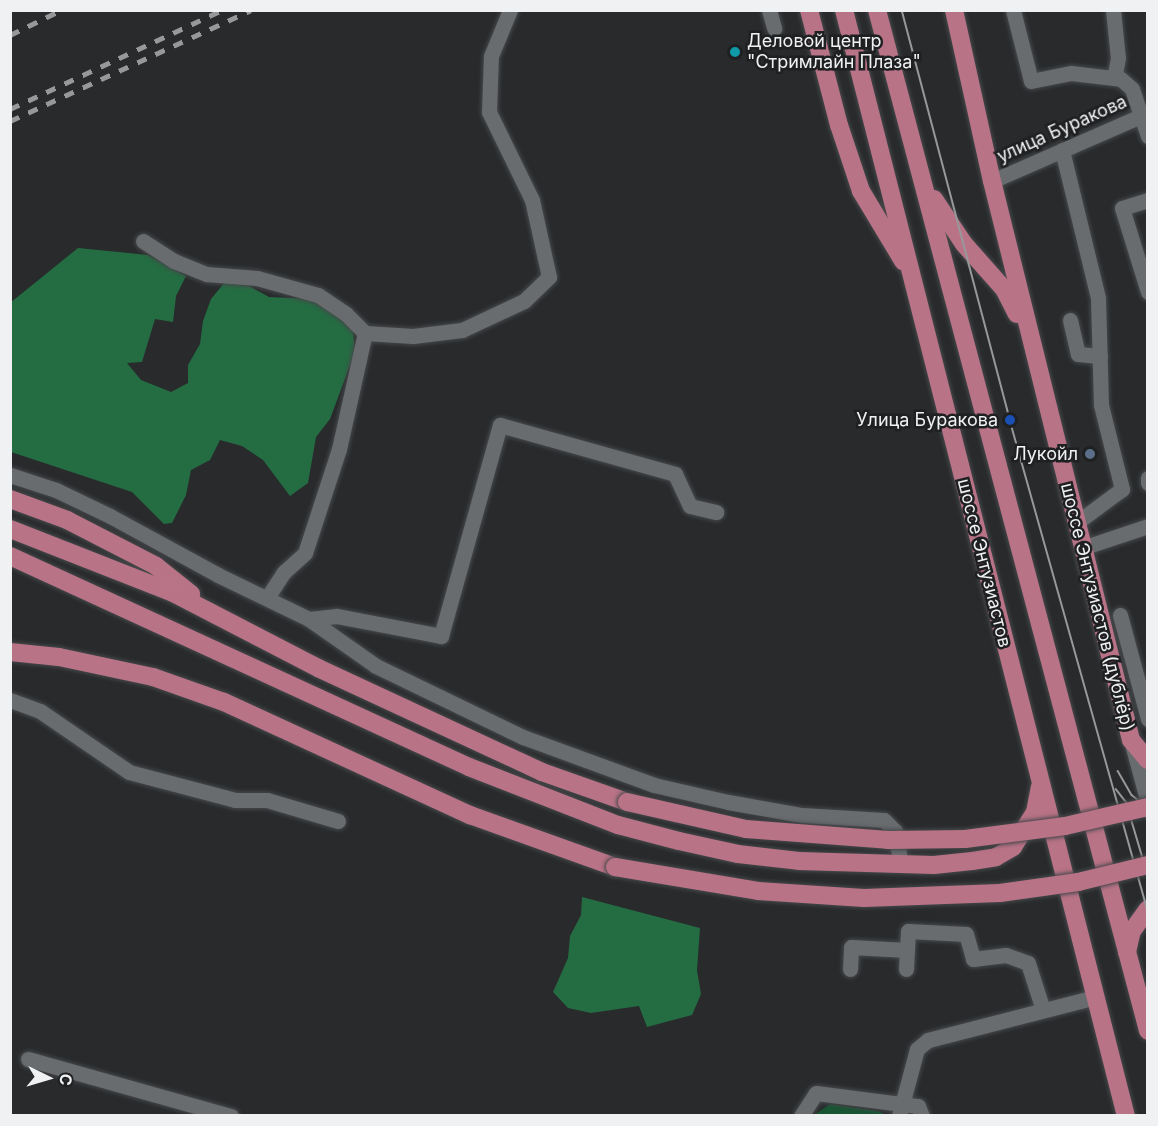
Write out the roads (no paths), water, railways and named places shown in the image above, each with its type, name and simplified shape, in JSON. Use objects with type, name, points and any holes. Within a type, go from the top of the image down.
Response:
[{"type":"main road","points":[[808,10],[839,124],[861,191],[909,269]]},
{"type":"main road","name":"шоссе Энтузиастов","points":[[844,10],[1126,1116]]},
{"type":"main road","name":"шоссе Энтузиастов","points":[[876,10],[1148,1031]]},
{"type":"main road","points":[[954,10],[992,181],[1031,340]]},
{"type":"main road","points":[[918,165],[941,214],[1004,289],[1031,340]]},
{"type":"main road","name":"шоссе Энтузиастов (дублёр)","points":[[1031,340],[1131,740]]},
{"type":"main road","points":[[10,499],[67,520],[156,567],[223,620]]},
{"type":"main road","points":[[10,529],[133,575],[318,668],[542,772],[627,802],[746,830],[888,840],[976,838],[1065,826],[1148,805]]},
{"type":"main road","points":[[10,556],[469,767],[595,817],[679,841],[738,854],[799,861],[901,864],[996,857],[1013,847],[1035,812],[1041,783]]},
{"type":"main road","points":[[10,643],[59,657],[153,677],[224,702],[470,815],[615,867],[758,891],[864,898],[1000,893],[1078,882],[1148,865]]},
{"type":"main road","points":[[10,652],[59,657]]},
{"type":"main road","points":[[318,668],[469,767]]},
{"type":"main road","points":[[1131,740],[1148,760]]},
{"type":"main road","points":[[1127,954],[1132,931],[1148,909]]},
{"type":"street","points":[[143,241],[174,261],[206,274],[257,278],[318,295],[346,314],[365,333],[413,336],[462,330],[524,301],[549,278],[532,200],[489,112],[491,56],[510,10]]},
{"type":"street","points":[[769,10],[774,28]]},
{"type":"street","points":[[1013,10],[1031,81],[1071,73],[1114,78],[1132,89],[1144,114],[1148,136]]},
{"type":"street","points":[[1113,10],[1118,58],[1114,78]]},
{"type":"street","name":"улица Буракова","points":[[992,181],[1144,114]]},
{"type":"street","points":[[1062,150],[1098,298],[1101,405],[1122,489],[1076,524]]},
{"type":"street","points":[[1148,200],[1122,208],[1148,292]]},
{"type":"street","points":[[1070,320],[1078,354],[1100,356]]},
{"type":"street","points":[[267,598],[284,572],[305,553],[339,449],[365,333]]},
{"type":"street","points":[[309,619],[337,616],[441,636],[500,425],[675,474],[690,506],[716,512]]},
{"type":"street","points":[[10,475],[56,490],[110,516],[309,619],[376,666],[588,764],[728,802],[802,815],[884,820],[895,831],[901,864]]},
{"type":"street","points":[[1148,478],[1148,483]]},
{"type":"street","points":[[1082,548],[1148,526]]},
{"type":"street","points":[[1100,620],[1124,614],[1148,719]]},
{"type":"street","points":[[10,700],[40,711],[129,772],[235,800],[267,800],[338,821]]},
{"type":"street","name":"шоссе Энтузиастов (дублёр)","points":[[1131,740],[1148,805]]},
{"type":"street","points":[[906,969],[908,931],[966,934],[973,959],[1018,956],[1028,963],[1043,1010]]},
{"type":"street","points":[[850,969],[851,947],[907,950]]},
{"type":"street","points":[[900,1110],[917,1049],[928,1040],[1096,997]]},
{"type":"street","points":[[28,1059],[231,1116]]},
{"type":"street","points":[[801,1116],[816,1094],[900,1110],[918,1106],[922,1116]]},
{"type":"tram line","points":[[902,10],[1010,420],[1148,911]]},
{"type":"tram line","points":[[1118,771],[1132,795],[1148,808]]},
{"type":"tram line","points":[[1116,789],[1126,802],[1148,818]]},
{"type":"tram line","points":[[1131,818],[1148,875]]},
{"type":"railway","points":[[10,35],[61,10]]},
{"type":"railway","points":[[10,109],[222,10]]},
{"type":"railway","points":[[10,121],[251,10]]},
{"type":"place","name":"Деловой центр \"Стримлайн Плаза\"","points":[[735,52]]},
{"type":"place","name":"Улица Буракова","points":[[1010,420]]},
{"type":"place","name":"Лукойл","points":[[1090,454]]}]
